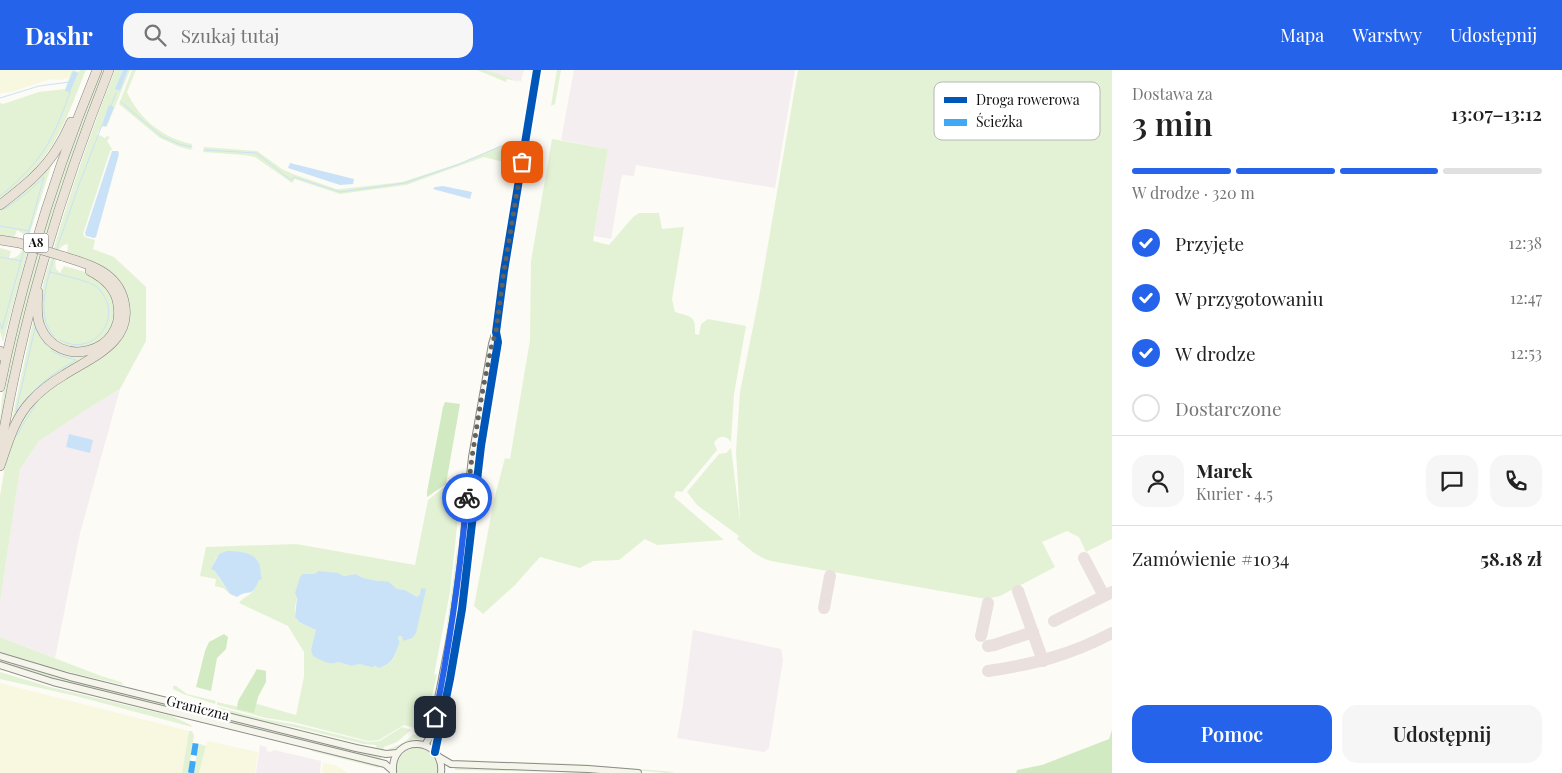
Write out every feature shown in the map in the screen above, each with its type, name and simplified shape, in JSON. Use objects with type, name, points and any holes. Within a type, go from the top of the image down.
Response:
[{"type":"highway","name":"A8","points":[[0,380],[48,203],[81,108],[97,70]]},
{"type":"highway","name":"A8","points":[[0,452],[18,356],[40,272],[72,167],[108,70]]},
{"type":"highway","points":[[0,205],[22,189],[42,168],[58,148],[81,108]]},
{"type":"highway","points":[[0,240],[97,268],[113,280],[120,290],[125,310],[123,325],[117,338],[108,348],[52,383],[30,402],[19,416],[13,428],[0,466]]},
{"type":"highway","points":[[0,246],[18,246]]},
{"type":"highway","points":[[40,272],[38,318],[46,336],[60,348],[72,352],[86,351],[98,347],[107,340],[116,327],[119,312],[116,297],[108,284],[100,276],[61,258]]},
{"type":"highway","points":[[0,351],[0,356]]},
{"type":"street","points":[[425,745],[430,737],[448,652],[461,563],[472,457],[492,344],[496,332],[504,271],[537,70]]},
{"type":"street","points":[[441,773],[441,764],[437,754],[464,601],[481,446],[496,360],[498,342],[496,332]]},
{"type":"street","name":"Graniczna","points":[[0,656],[70,677],[356,748],[386,754],[397,753]]},
{"type":"street","name":"Graniczna","points":[[0,666],[53,682],[385,764],[394,772]]},
{"type":"street","points":[[394,772],[393,762],[397,753],[404,747],[412,744],[425,745],[451,764],[575,768],[638,773]]},
{"type":"shaded area","points":[[486,70],[524,70],[521,81],[506,78]]},
{"type":"shaded area","points":[[574,70],[795,70],[775,188],[636,165],[634,176],[623,175],[621,179],[611,239],[594,236],[608,149],[561,140]]},
{"type":"shaded area","points":[[120,389],[80,533],[55,658],[0,637],[0,602],[20,469],[39,441]]},
{"type":"shaded area","points":[[693,630],[781,649],[783,660],[769,748],[764,752],[677,738]]},
{"type":"shaded area","points":[[260,745],[266,747],[267,751],[271,752],[274,750],[321,761],[320,773],[256,773]]},
{"type":"green space","points":[[0,70],[72,70],[68,78],[61,80],[50,79],[12,92],[0,93]]},
{"type":"green space","points":[[72,70],[79,72],[80,70],[86,70],[55,140],[38,165],[27,177],[0,199],[0,103],[3,104],[39,92],[65,89]]},
{"type":"green space","points":[[100,70],[104,70],[69,164],[33,281],[0,430],[0,415],[7,370],[34,263],[63,169]]},
{"type":"green space","points":[[115,70],[123,70],[116,89],[120,91],[128,70],[130,70],[107,126],[101,127],[97,134],[105,138],[107,136],[110,137],[107,141],[112,149],[83,234],[85,237],[95,240],[93,249],[114,257],[146,287],[146,341],[120,389],[39,441],[20,469],[0,602],[0,496],[6,460],[19,422],[36,400],[55,384],[99,359],[118,343],[121,338],[127,298],[67,253],[68,244],[61,247],[57,253],[56,269],[60,273],[64,266],[73,268],[88,273],[101,281],[110,292],[114,301],[116,315],[114,324],[109,332],[96,343],[79,348],[71,348],[58,343],[48,333],[43,324],[40,306],[45,278],[76,177]]},
{"type":"green space","points":[[132,70],[136,70],[127,92],[138,111],[162,132],[192,144],[191,150],[160,138],[119,104]]},
{"type":"green space","points":[[477,70],[486,70],[521,82],[507,79],[506,82]]},
{"type":"green space","points":[[557,70],[561,70],[555,104],[551,106]]},
{"type":"green space","points":[[798,70],[1112,70],[1112,539],[1086,552],[1079,537],[1067,531],[1042,542],[1055,567],[1000,596],[986,599],[771,561],[757,555],[737,539],[739,536],[697,505],[687,492],[719,454],[726,453],[731,448],[740,521],[736,451],[740,392],[759,297]]},
{"type":"green space","points":[[552,139],[608,149],[593,241],[609,245],[633,217],[639,213],[659,213],[662,229],[684,227],[672,299],[675,312],[691,318],[695,323],[695,334],[699,335],[701,324],[708,319],[746,326],[734,394],[731,442],[727,438],[718,438],[714,443],[717,450],[682,492],[676,491],[674,497],[724,540],[657,545],[645,539],[619,560],[593,561],[580,568],[540,557],[515,585],[483,614],[474,606],[494,500],[505,458],[510,459],[530,340],[531,261]]},
{"type":"green space","points":[[511,141],[507,163],[484,157],[406,185],[340,194],[295,179],[292,183],[255,157],[203,152],[204,147],[257,151],[282,169],[293,174],[336,189],[342,189],[402,182],[461,163]]},
{"type":"green space","points":[[54,157],[27,242],[30,243],[3,342],[0,332],[0,248],[11,251],[9,258],[16,257],[21,252],[25,239],[22,233],[17,230],[14,238],[0,236],[0,209]]},
{"type":"green space","points":[[67,259],[96,270],[113,284],[121,302],[120,322],[120,304],[113,288],[98,273],[66,261]]},
{"type":"green space","points":[[34,317],[43,337],[56,349],[72,354],[88,353],[102,347],[113,337],[99,351],[45,384],[28,401],[11,424]]},
{"type":"green space","points":[[445,402],[460,404],[446,484],[427,497],[443,407]]},
{"type":"green space","points":[[477,446],[465,566],[453,652],[434,735],[457,614]]},
{"type":"green space","points":[[443,488],[461,489],[450,592],[434,675],[437,674],[424,730],[404,725],[379,740],[368,741],[217,705],[217,702],[239,707],[240,699],[296,715],[304,677],[304,652],[288,626],[239,603],[251,594],[257,585],[260,567],[226,551],[219,555],[214,565],[218,577],[230,594],[223,588],[215,586],[216,579],[200,576],[206,547],[296,544],[415,565],[428,500]],"holes":[[[319,572],[343,576],[356,574],[371,580],[388,581],[397,589],[405,590],[417,597],[421,589],[426,589],[403,641],[402,636],[399,636],[400,642],[394,658],[385,666],[379,668],[376,665],[360,664],[352,666],[338,662],[315,637],[316,630],[298,621],[296,617],[298,591],[303,574]]]},
{"type":"green space","points":[[457,550],[459,551],[448,632],[428,732],[444,648]]},
{"type":"green space","points":[[224,634],[228,637],[226,649],[217,658],[211,691],[196,687],[209,642]]},
{"type":"green space","points":[[0,637],[121,682],[124,685],[52,668],[0,652]]},
{"type":"green space","points":[[0,660],[62,678],[210,714],[209,717],[53,679],[0,662]]},
{"type":"green space","points":[[257,669],[266,671],[266,682],[258,697],[254,713],[237,709],[238,701]]},
{"type":"green space","points":[[0,672],[50,687],[172,716],[192,727],[76,696],[0,679]]},
{"type":"green space","points":[[0,683],[189,731],[182,773],[0,773]]},
{"type":"green space","points":[[173,686],[187,694],[216,701],[215,704],[183,694],[173,689]]},
{"type":"green space","points":[[218,707],[368,742],[380,741],[402,727],[411,730],[397,742],[384,747],[383,751],[377,749],[376,745],[363,744],[216,710]]},
{"type":"green space","points":[[215,715],[381,757],[381,760],[215,718]]},
{"type":"green space","points":[[1112,730],[1112,773],[1016,773],[1017,770],[1042,765],[1109,739]]},
{"type":"green space","points":[[189,731],[192,731],[194,736],[190,764],[188,773],[182,773]]},
{"type":"green space","points":[[414,734],[425,736],[406,742],[388,752],[389,749],[403,743]]},
{"type":"green space","points":[[207,741],[258,752],[255,773],[199,773]]},
{"type":"green space","points":[[200,744],[206,746],[199,773],[194,773],[198,746]]},
{"type":"green space","points":[[418,747],[427,750],[434,756],[438,763],[438,773],[397,773],[397,763],[402,755]]},
{"type":"green space","points":[[313,749],[379,765],[379,768],[311,751]]},
{"type":"green space","points":[[456,760],[580,764],[675,772],[667,773],[575,765],[455,762]]},
{"type":"green space","points":[[323,763],[335,765],[348,773],[322,773]]},
{"type":"green space","points":[[455,767],[605,773],[455,770]]},
{"type":"water","points":[[123,70],[128,70],[120,91],[115,89]]},
{"type":"water","points":[[73,71],[78,73],[70,92],[65,91]]},
{"type":"water","points":[[109,105],[114,107],[106,127],[102,125]]},
{"type":"water","points":[[112,151],[118,151],[119,154],[96,237],[86,236],[85,233]]},
{"type":"water","points":[[290,163],[354,179],[353,184],[340,185],[288,168]]},
{"type":"water","points":[[443,186],[472,192],[470,199],[433,189]]},
{"type":"water","points":[[69,434],[93,440],[90,453],[66,447]]},
{"type":"water","points":[[226,551],[247,553],[256,558],[262,579],[259,580],[252,592],[237,597],[230,594],[215,571],[211,569],[219,554]]},
{"type":"water","points":[[319,571],[338,573],[343,576],[356,574],[371,580],[388,581],[397,589],[405,590],[417,597],[420,594],[421,588],[426,589],[416,633],[412,638],[403,641],[402,636],[399,636],[400,642],[393,658],[388,664],[379,668],[374,665],[374,667],[360,664],[352,666],[338,662],[328,663],[313,656],[311,650],[316,630],[299,622],[295,617],[297,598],[295,593],[300,577],[303,574],[314,574]]},
{"type":"waterway","points":[[0,98],[39,86],[70,82]]},
{"type":"waterway","points":[[0,196],[36,162],[58,124],[70,92]]},
{"type":"waterway","points":[[111,106],[116,93]]},
{"type":"waterway","points":[[121,102],[161,136],[179,144],[192,147]]},
{"type":"waterway","points":[[56,251],[102,125]]},
{"type":"waterway","points":[[205,150],[256,153],[291,180],[294,177],[340,192],[405,183],[459,164],[511,142]]},
{"type":"waterway","points":[[5,209],[44,177],[26,241]]},
{"type":"waterway","points":[[0,226],[29,231]]},
{"type":"waterway","points":[[21,261],[24,250]]},
{"type":"waterway","points":[[0,257],[21,261],[2,329],[0,323]]},
{"type":"waterway","points":[[54,257],[46,287],[44,309],[48,328],[54,336]]},
{"type":"waterway","points":[[50,272],[94,285],[106,299],[109,311],[107,322],[102,332],[94,339],[84,344],[73,344],[60,340]]},
{"type":"waterway","points":[[46,345],[35,328],[16,412],[43,383],[76,360],[61,356],[52,351]]},
{"type":"waterway","points":[[17,436],[35,406]]},
{"type":"taxiway","points":[[1084,558],[1104,596]]},
{"type":"taxiway","points":[[824,608],[830,576]]},
{"type":"taxiway","points":[[1018,591],[1043,661]]},
{"type":"taxiway","points":[[1054,621],[1112,592]]},
{"type":"taxiway","points":[[981,636],[988,603]]},
{"type":"taxiway","points":[[988,646],[1033,632]]},
{"type":"taxiway","points":[[988,671],[1052,658],[1097,641],[1112,633]]},
{"type":"marked path","points":[[191,773],[196,741]]},
{"type":"cycle path","points":[[435,752],[462,609],[481,446],[498,342],[496,332],[504,271],[537,70]]},
{"type":"way so far","points":[[467,498],[482,394],[496,332],[522,162]]},
{"type":"route","points":[[435,717],[453,622],[467,498]]}]
